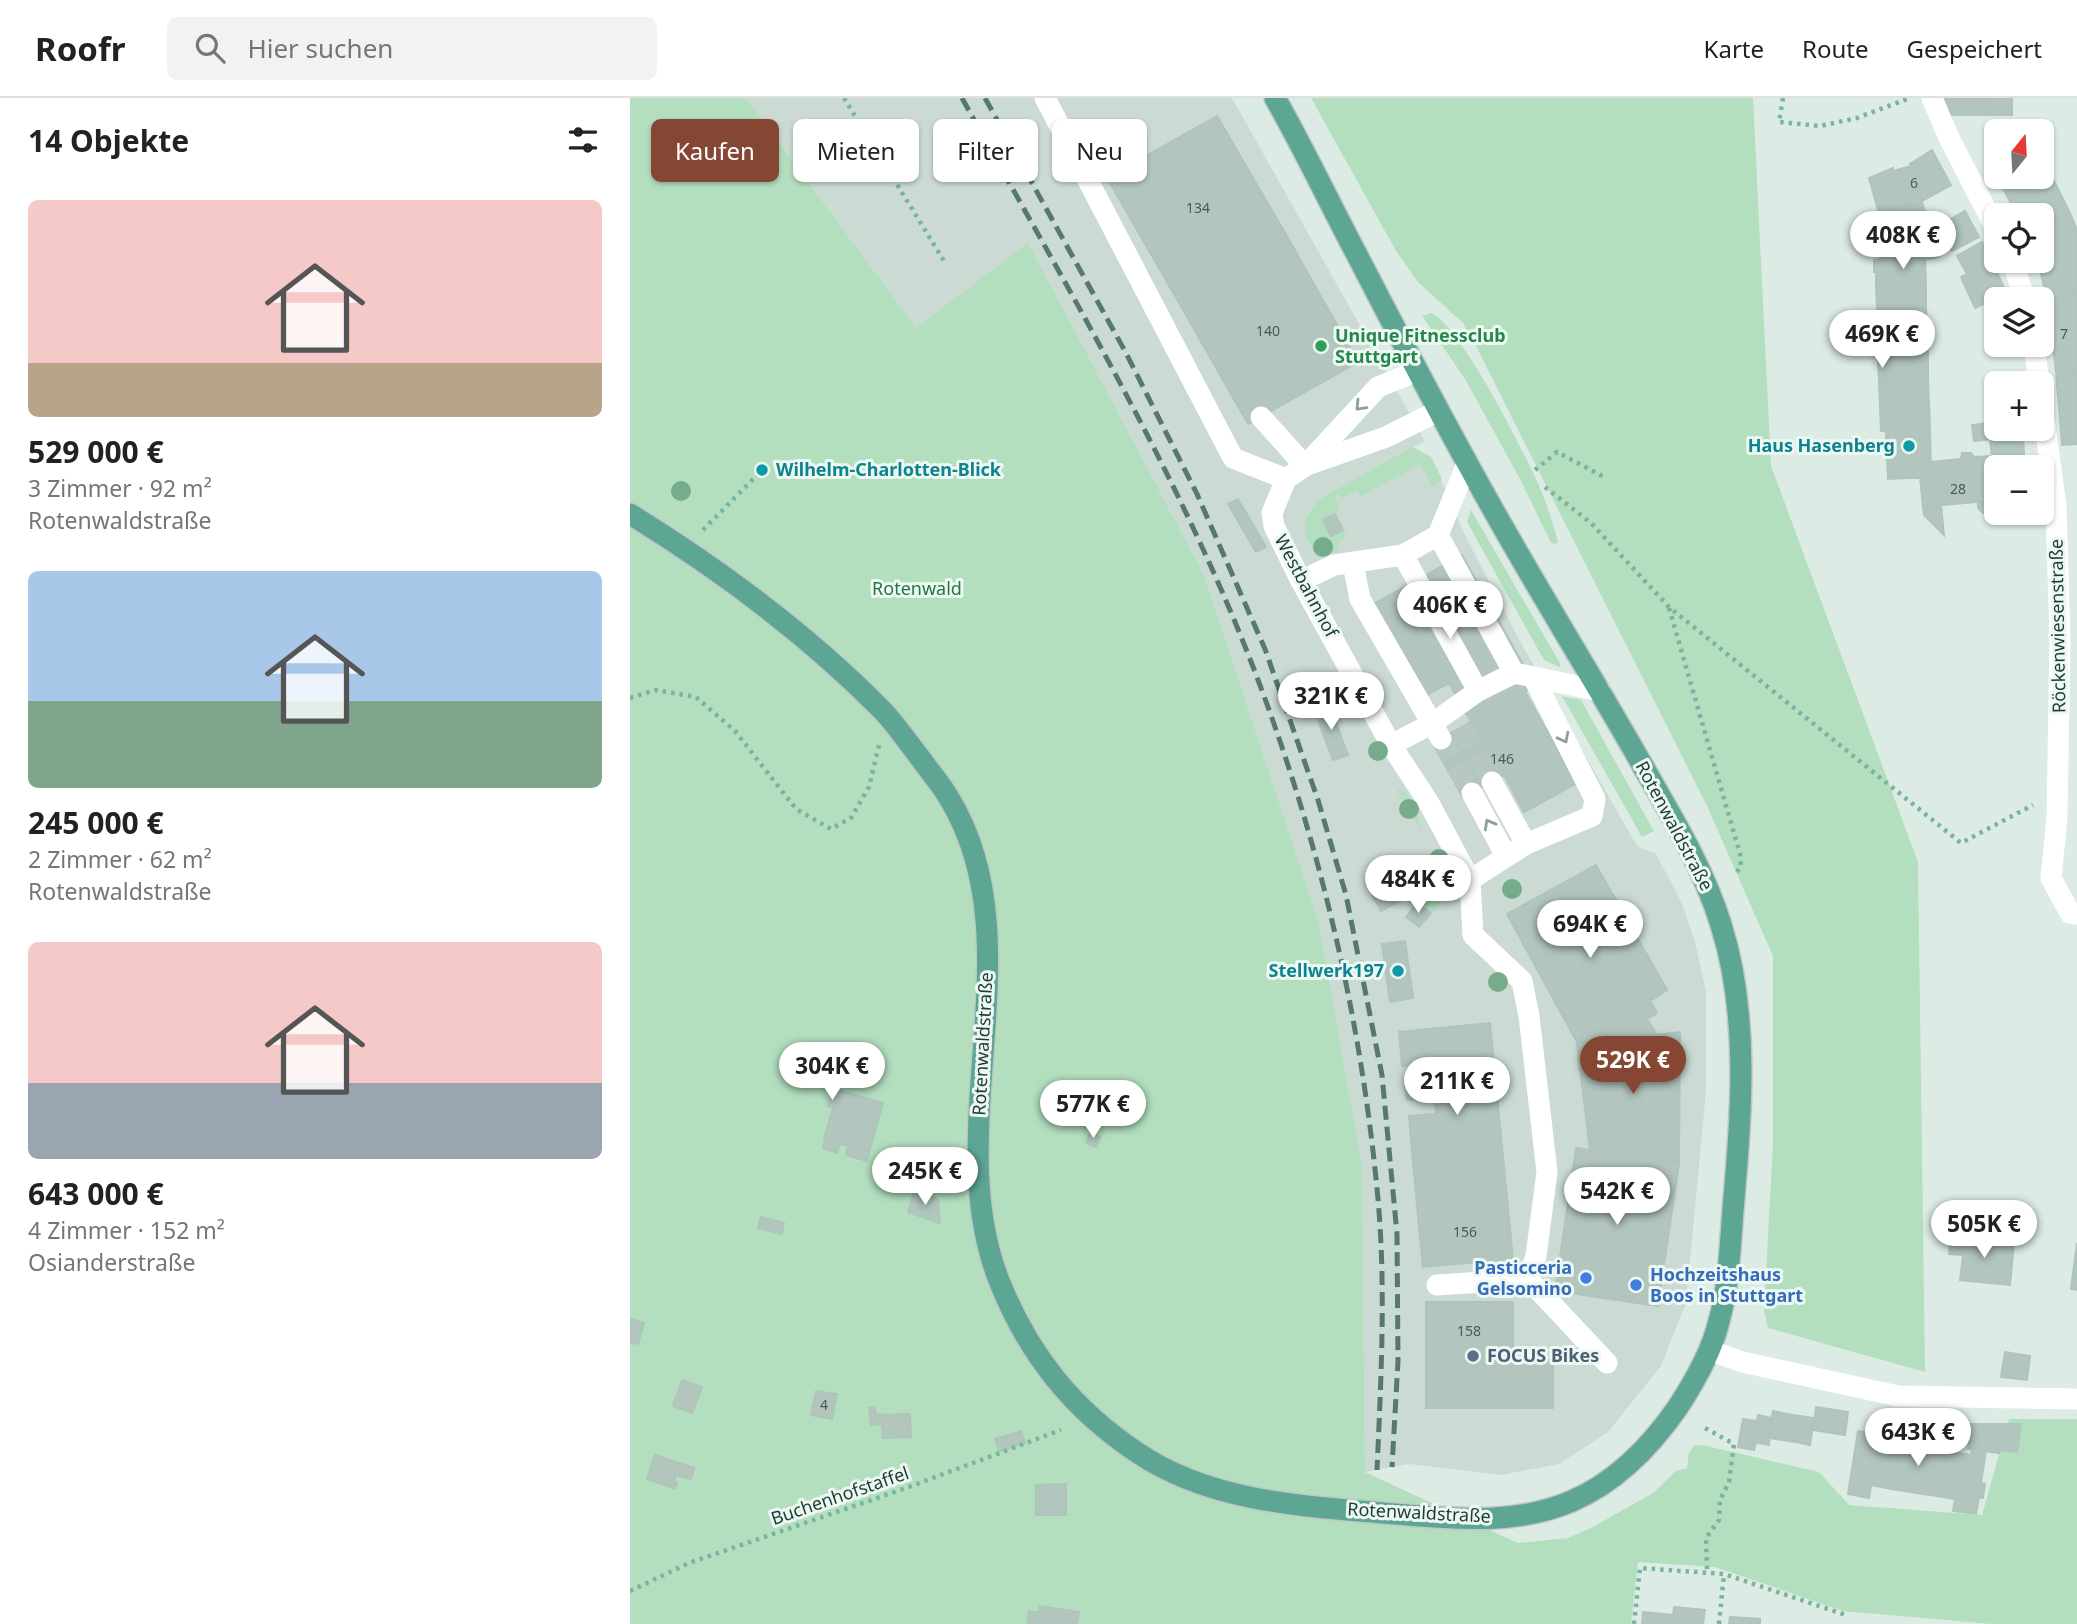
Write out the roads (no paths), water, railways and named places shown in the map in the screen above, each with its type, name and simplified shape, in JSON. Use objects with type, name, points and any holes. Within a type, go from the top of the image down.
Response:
[{"type":"main road","name":"Rotenwaldstraße","points":[[630,514],[685,548],[800,636],[886,714],[950,798],[967,835],[985,899],[988,978],[978,1180],[985,1235],[1002,1289],[1037,1356],[1088,1416],[1142,1456],[1173,1472],[1208,1486],[1304,1506],[1453,1519],[1493,1518],[1526,1515],[1570,1502],[1594,1490],[1644,1451],[1675,1411],[1709,1350],[1719,1321],[1727,1281],[1739,1141],[1738,1009],[1731,961],[1705,881],[1685,841],[1601,691],[1467,464],[1275,98]]},
{"type":"street","points":[[1045,98],[1233,458],[1286,479],[1305,466],[1378,387],[1417,371]]},
{"type":"street","points":[[1932,98],[1984,206]]},
{"type":"street","points":[[1305,466],[1386,437],[1438,411]]},
{"type":"street","points":[[1261,417],[1305,466]]},
{"type":"street","name":"Röckenwiesenstraße","points":[[2051,441],[2066,505],[2060,639],[2068,725],[2051,878],[2070,913],[2077,914]]},
{"type":"street","points":[[1301,581],[1334,565],[1403,555],[1438,535],[1467,464]]},
{"type":"street","name":"Westbahnhof","points":[[1286,479],[1272,513],[1274,526],[1301,581],[1391,745],[1429,803],[1470,880],[1473,935],[1522,981],[1529,1016],[1546,1172],[1536,1256],[1528,1279]]},
{"type":"street","points":[[1438,535],[1524,675],[1595,799],[1592,816],[1526,844],[1470,880]]},
{"type":"street","points":[[1403,555],[1479,691]]},
{"type":"street","points":[[1353,564],[1360,599],[1437,731]]},
{"type":"street","points":[[1391,745],[1437,731],[1457,719],[1479,691],[1524,675],[1601,691]]},
{"type":"street","points":[[1492,782],[1526,844]]},
{"type":"street","points":[[1472,793],[1506,856]]},
{"type":"street","points":[[1437,1285],[1528,1279],[1607,1363]]},
{"type":"street","points":[[1709,1350],[1742,1362],[1898,1396],[2077,1399]]},
{"type":"tunnel","points":[[1462,727],[1492,782]]},
{"type":"tunnel","points":[[1441,739],[1472,793]]},
{"type":"railway","points":[[962,98],[1115,374],[1187,514],[1250,659],[1296,790],[1333,924],[1348,992],[1370,1129],[1382,1266],[1377,1470]]},
{"type":"railway","points":[[985,98],[1126,353],[1197,494],[1265,649],[1318,800],[1346,895],[1382,1075],[1397,1234],[1398,1361],[1392,1467]]},
{"type":"place","name":"Unique Fitnessclub Stuttgart","points":[[1321,346]]},
{"type":"place","name":"Haus Hasenberg","points":[[1909,446]]},
{"type":"place","name":"Wilhelm-Charlotten-Blick","points":[[762,470]]},
{"type":"place","name":"Stellwerk197","points":[[1398,971]]},
{"type":"place","name":"Pasticceria Gelsomino","points":[[1586,1278]]},
{"type":"place","name":"Hochzeitshaus Boos in Stuttgart","points":[[1636,1285]]},
{"type":"place","name":"FOCUS Bikes","points":[[1473,1356]]},
{"type":"park label","name":"Rotenwald","points":[[917,589]]}]
